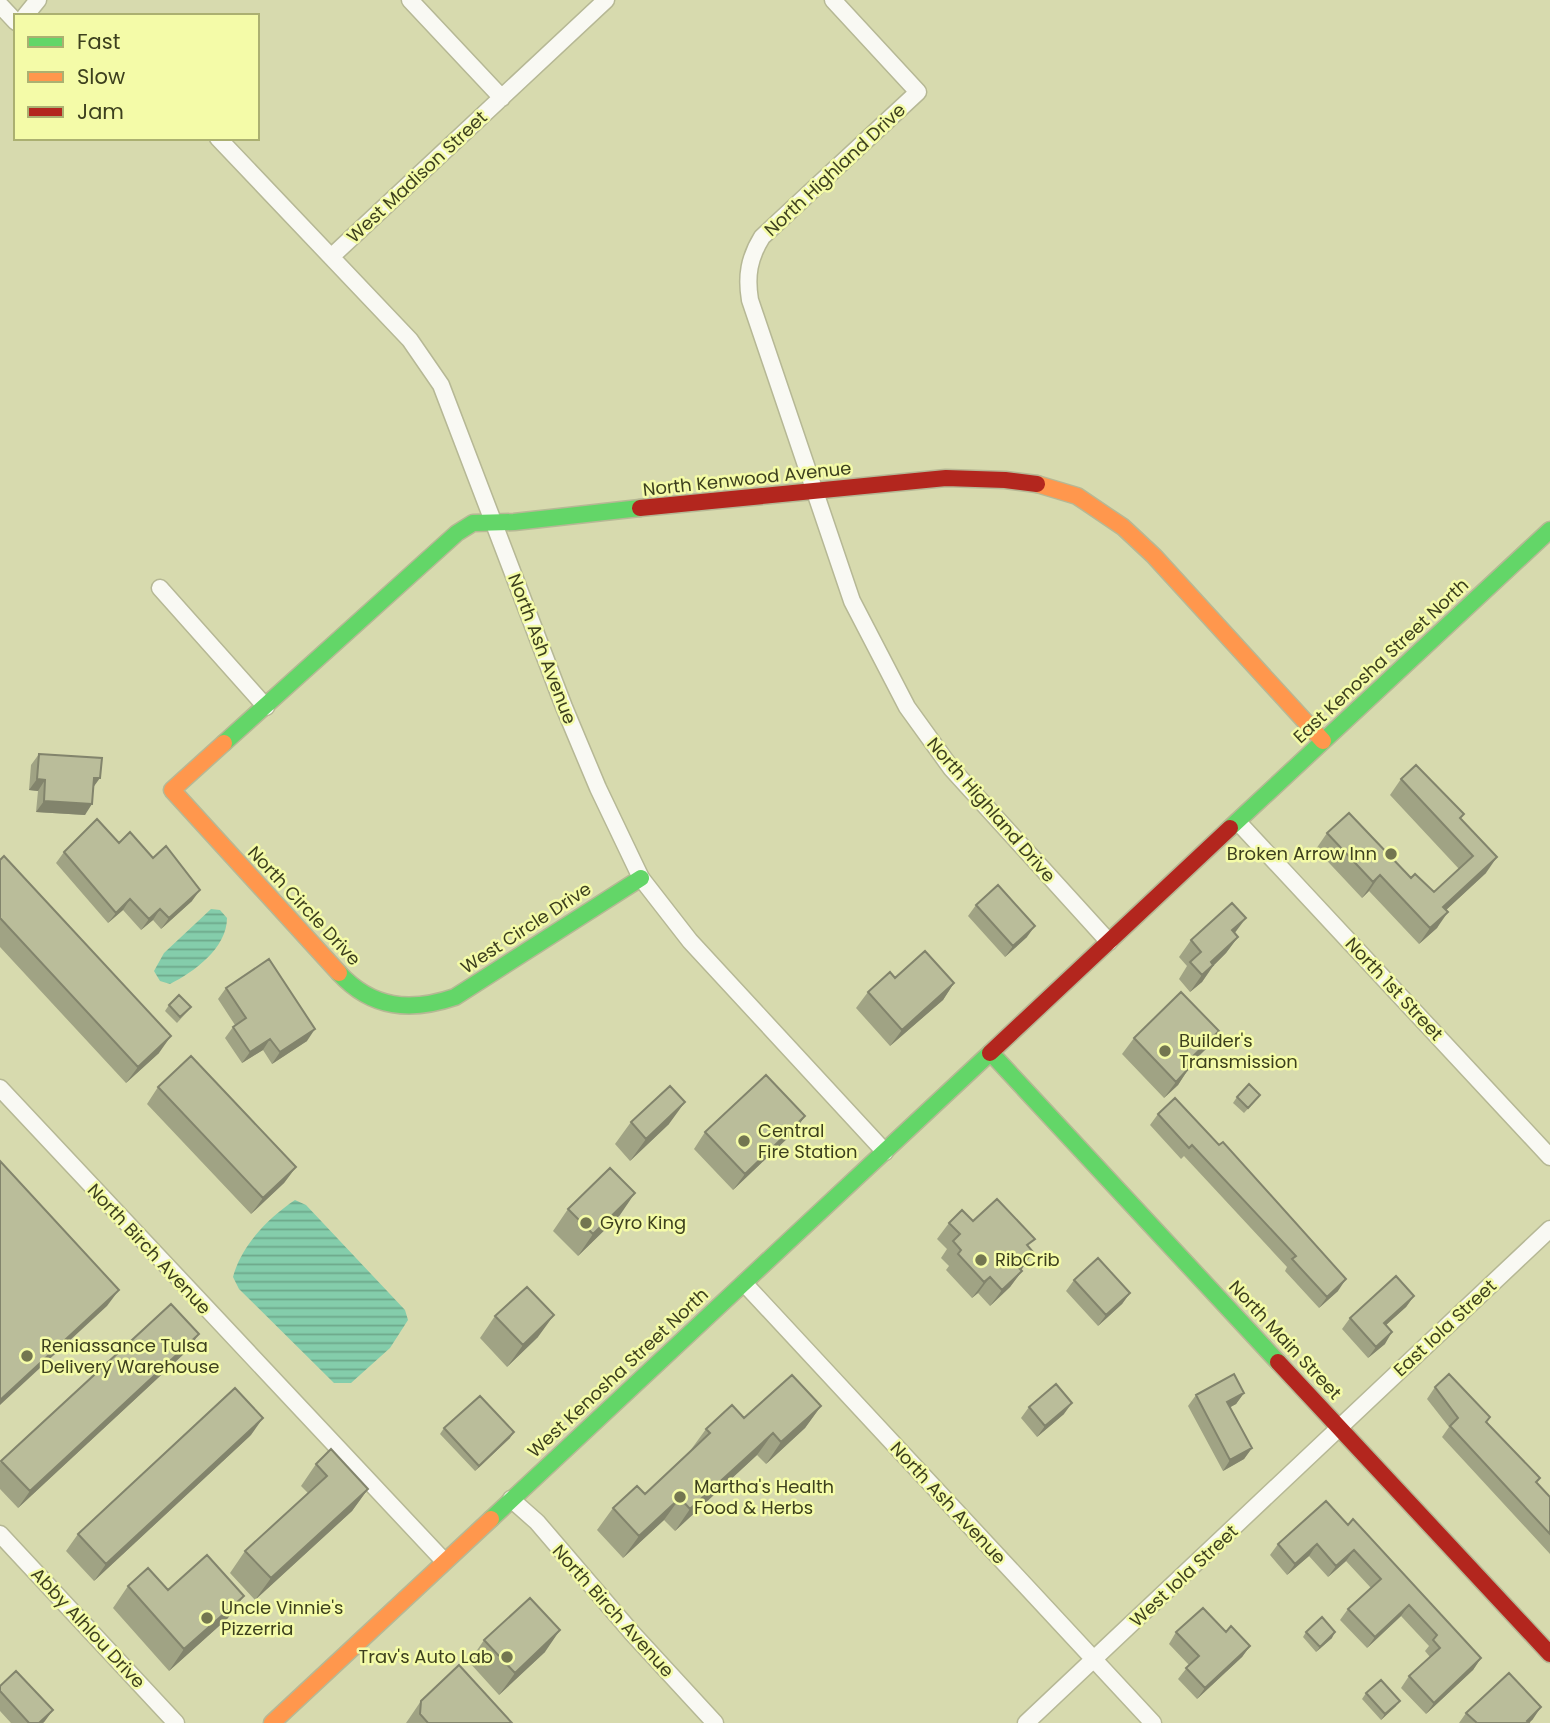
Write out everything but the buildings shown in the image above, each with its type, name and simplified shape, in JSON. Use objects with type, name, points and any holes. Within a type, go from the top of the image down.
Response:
[{"type":"main road","name":"North Kenwood Avenue","points":[[172,790],[457,533],[473,523],[514,522],[952,477],[1027,482],[1080,498],[1126,529],[1154,556],[1323,741]]},
{"type":"main road","name":"East Kenosha Street North","points":[[1109,942],[1550,530]]},
{"type":"main road","name":"North Circle Drive","points":[[172,790],[356,990],[387,1006],[430,1006]]},
{"type":"main road","name":"West Circle Drive","points":[[430,1006],[455,997],[641,878]]},
{"type":"main road","points":[[991,1053],[1109,942]]},
{"type":"main road","name":"West Kenosha Street North","points":[[276,1722],[510,1499],[991,1053]]},
{"type":"main road","name":"North Main Street","points":[[991,1053],[1550,1654]]},
{"type":"street","points":[[26,14],[38,0]]},
{"type":"street","points":[[410,0],[502,97]]},
{"type":"street","name":"West Madison Street","points":[[331,257],[606,0]]},
{"type":"street","name":"North Highland Drive","points":[[833,0],[918,92],[762,237],[751,260],[748,275],[750,300],[852,601],[907,707],[930,742],[1109,942]]},
{"type":"street","points":[[0,5],[14,20]]},
{"type":"street","name":"North Ash Avenue","points":[[220,140],[410,340],[430,365],[450,405],[597,788],[641,878],[690,941],[885,1152]]},
{"type":"street","points":[[160,589],[266,707]]},
{"type":"street","name":"North 1st Street","points":[[1238,821],[1550,1157]]},
{"type":"street","name":"North Birch Avenue","points":[[0,1088],[444,1561]]},
{"type":"street","name":"East Iola Street","points":[[1341,1428],[1550,1230]]},
{"type":"street","name":"North Ash Avenue","points":[[744,1283],[1153,1723]]},
{"type":"street","name":"West Iola Street","points":[[1026,1723],[1341,1428]]},
{"type":"street","name":"North Birch Avenue","points":[[510,1499],[537,1522],[632,1634],[715,1723]]},
{"type":"street","name":"Abby Alhlou Drive","points":[[0,1534],[176,1723]]},
{"type":"shaded area","points":[[211,909],[220,910],[227,918],[226,929],[215,949],[199,966],[179,979],[170,984],[160,981],[154,971],[164,953]]},
{"type":"shaded area","points":[[295,1200],[306,1205],[405,1310],[408,1320],[390,1348],[351,1383],[334,1383],[239,1289],[233,1277],[242,1254],[257,1234],[275,1215]]},
{"type":"traffic: fast","points":[[224,743],[457,533],[473,523],[514,522],[640,508]]},
{"type":"traffic: fast","points":[[1230,828],[1550,530]]},
{"type":"traffic: fast","points":[[339,973],[365,994],[393,1004],[423,1005],[455,997],[641,878]]},
{"type":"traffic: fast","points":[[491,1519],[990,1053]]},
{"type":"traffic: fast","points":[[991,1053],[1278,1362]]},
{"type":"traffic: slow","points":[[1037,484],[1077,496],[1123,527],[1154,556],[1323,741]]},
{"type":"traffic: slow","points":[[224,743],[172,790],[339,973]]},
{"type":"traffic: slow","points":[[272,1723],[491,1519]]},
{"type":"traffic: jam","points":[[640,508],[946,478],[1037,484]]},
{"type":"traffic: jam","points":[[990,1053],[1230,828]]},
{"type":"traffic: jam","points":[[1278,1362],[1550,1654]]},
{"type":"place","name":"Broken Arrow Inn","points":[[1391,854]]},
{"type":"place","name":"Builder's Transmission","points":[[1165,1051]]},
{"type":"place","name":"Central Fire Station","points":[[744,1141]]},
{"type":"place","name":"Gyro King","points":[[586,1223]]},
{"type":"place","name":"RibCrib","points":[[981,1260]]},
{"type":"place","name":"Reniassance Tulsa Delivery Warehouse","points":[[27,1356]]},
{"type":"place","name":"Martha's Health Food & Herbs","points":[[680,1497]]},
{"type":"place","name":"Uncle Vinnie's Pizzerria","points":[[207,1618]]},
{"type":"place","name":"Trav's Auto Lab","points":[[507,1657]]}]
